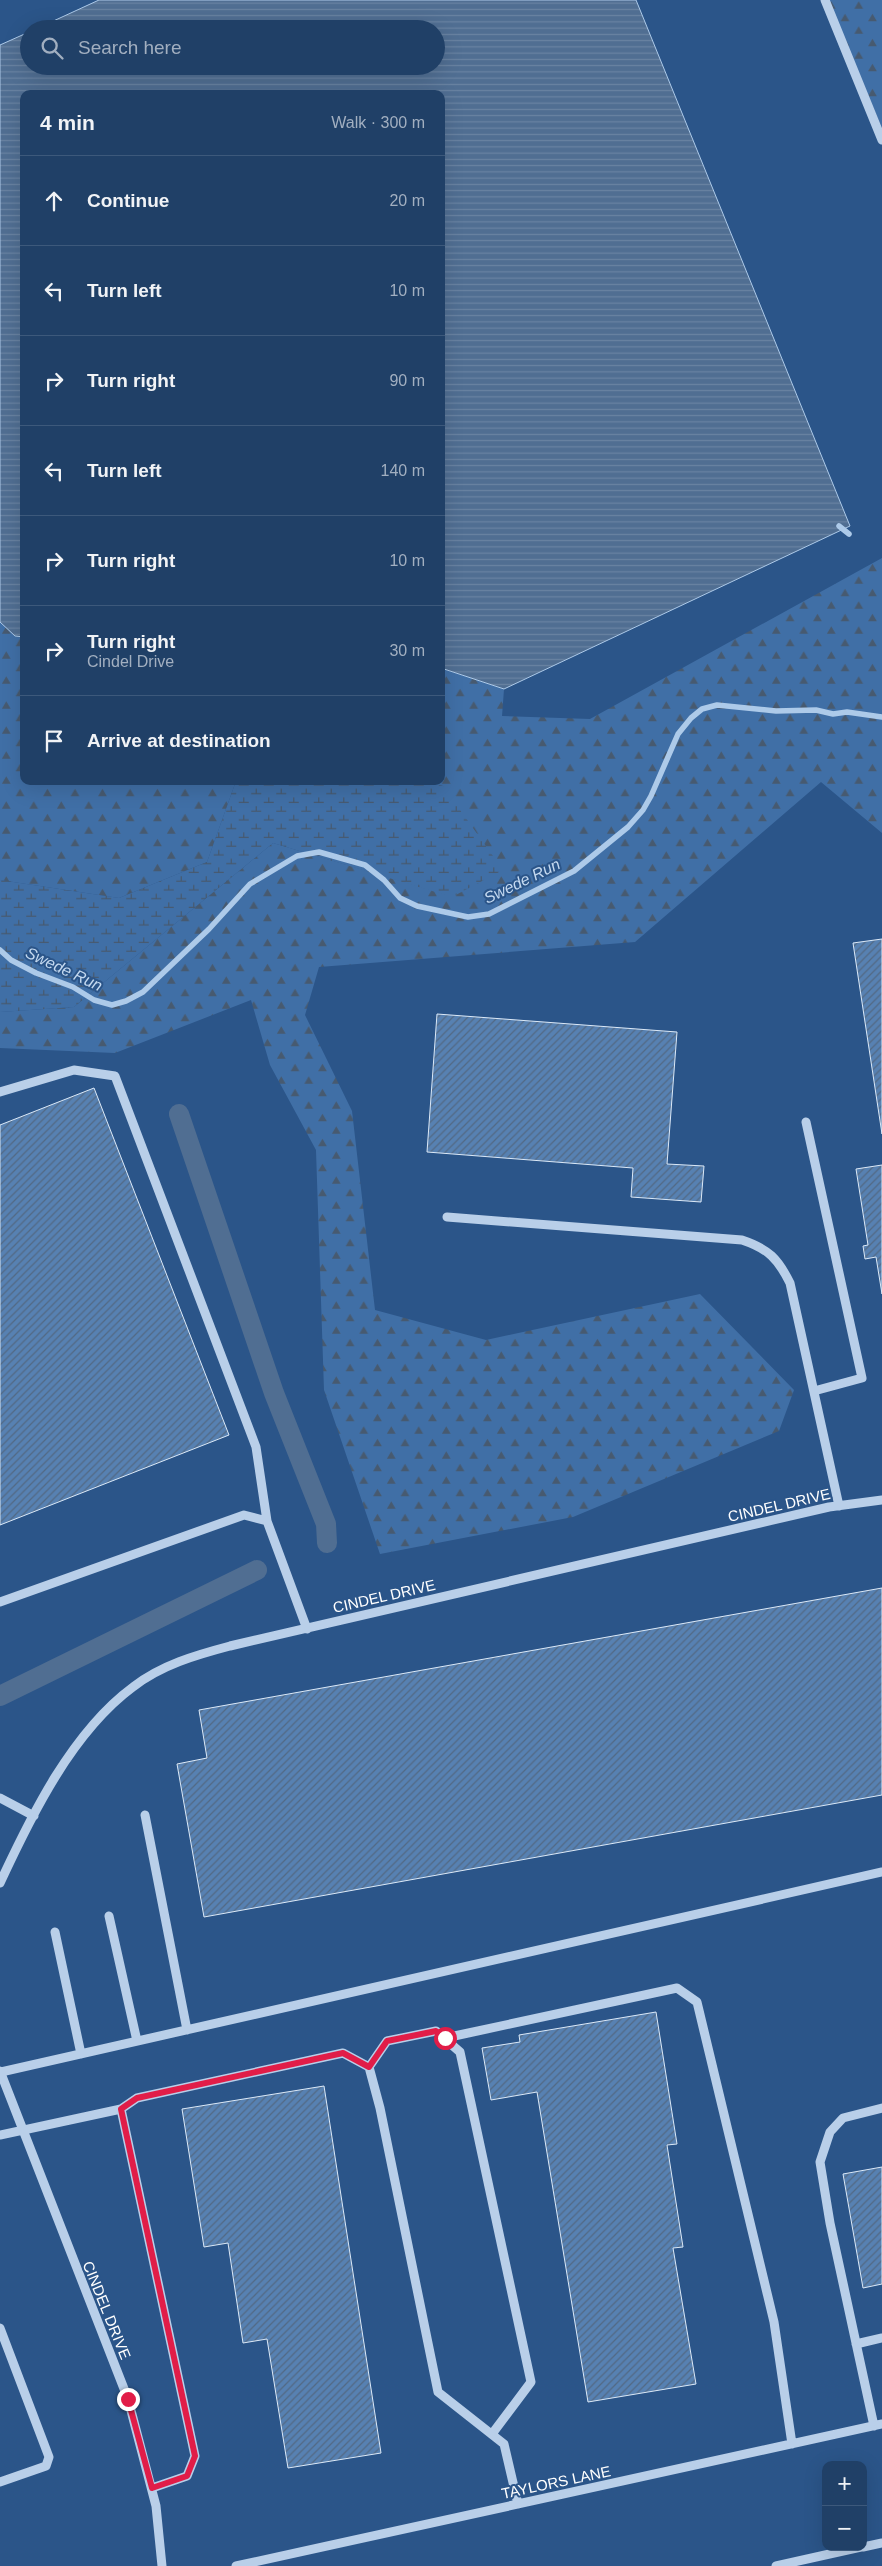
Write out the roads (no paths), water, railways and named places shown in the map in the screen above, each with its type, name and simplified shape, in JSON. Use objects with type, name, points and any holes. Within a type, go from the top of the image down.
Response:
[{"type":"street","points":[[825,0],[882,140]]},
{"type":"street","points":[[0,1092],[74,1070],[115,1076],[256,1447],[267,1521],[307,1629]]},
{"type":"street","points":[[806,1122],[862,1378],[814,1391]]},
{"type":"street","points":[[447,1217],[742,1240],[760,1246],[780,1262],[790,1283],[839,1506]]},
{"type":"street","name":"CINDEL DRIVE","points":[[0,1883],[34,1816],[63,1767],[94,1722],[134,1686],[180,1660],[205,1652],[839,1506],[882,1500]]},
{"type":"street","points":[[0,1602],[244,1516],[267,1521]]},
{"type":"street","points":[[0,1798],[34,1816]]},
{"type":"street","points":[[145,1815],[187,2030]]},
{"type":"street","points":[[0,2071],[882,1872]]},
{"type":"street","points":[[109,1916],[137,2041]]},
{"type":"street","points":[[55,1932],[81,2054]]},
{"type":"street","points":[[445,2038],[677,1988],[697,2002],[774,2322],[792,2444]]},
{"type":"street","points":[[369,2067],[387,2041],[436,2031],[460,2052],[531,2382],[492,2434]]},
{"type":"street","points":[[0,2135],[121,2109],[137,2098],[343,2053],[369,2067],[380,2108],[438,2392],[504,2444],[518,2504]]},
{"type":"street","name":"CINDEL DRIVE","points":[[0,2071],[21,2129],[128,2399],[156,2506],[162,2566]]},
{"type":"street","points":[[878,2425],[856,2344],[830,2224],[820,2162],[830,2132],[842,2118],[882,2108]]},
{"type":"street","points":[[121,2109],[195,2456],[187,2476],[152,2488]]},
{"type":"street","points":[[0,2328],[49,2457],[46,2466],[0,2482]]},
{"type":"street","points":[[856,2344],[882,2338]]},
{"type":"street","name":"TAYLORS LANE","points":[[236,2566],[878,2425]]},
{"type":"street","points":[[867,2546],[882,2542]]},
{"type":"street","points":[[776,2566],[844,2551]]},
{"type":"waterway","points":[[839,526],[849,534]]},
{"type":"waterway","name":"Swede Run","points":[[0,950],[11,960],[36,973],[73,987],[94,1000],[112,1005],[126,1001],[143,992],[209,929],[250,884],[297,856],[319,852],[365,865],[384,880],[400,898],[417,906],[468,917],[489,914],[574,871],[628,827],[643,810],[651,796],[678,734],[691,718],[702,709],[717,705],[776,711],[816,710],[833,714],[847,712],[882,717]]},
{"type":"waterway","points":[[179,1114],[274,1393],[326,1524],[327,1543]]},
{"type":"waterway","points":[[0,1696],[257,1570]]}]
